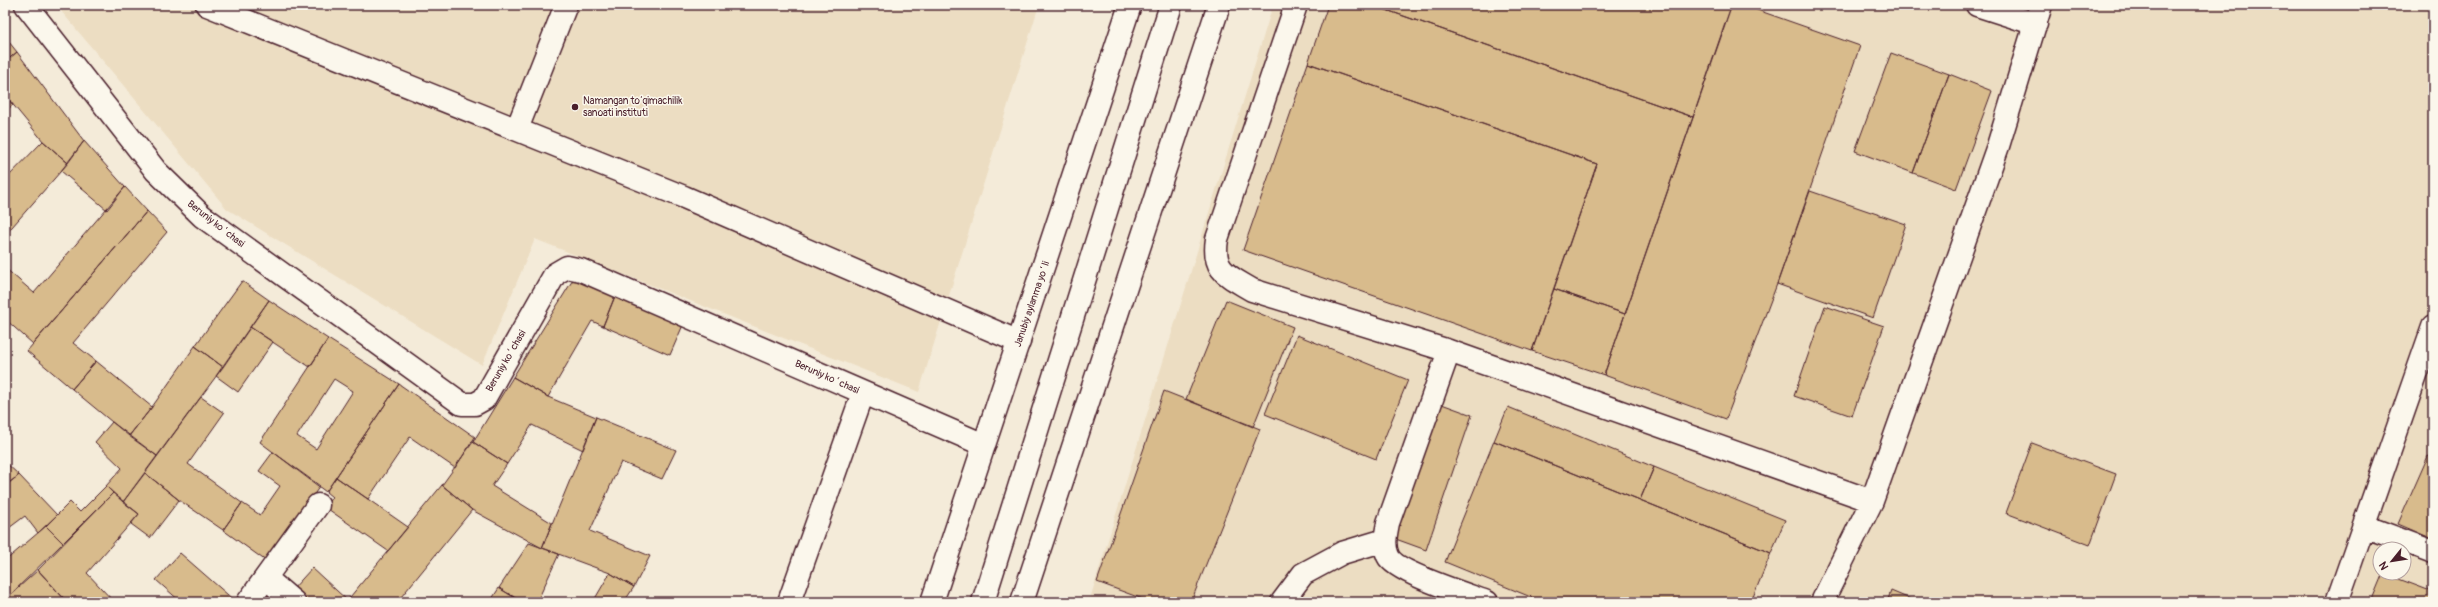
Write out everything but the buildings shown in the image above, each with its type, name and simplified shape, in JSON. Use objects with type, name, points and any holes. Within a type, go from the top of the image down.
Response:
[{"type":"main road","name":"Beruniy koʻchasi","points":[[26,5],[156,171],[180,196],[202,216],[462,404],[475,404],[484,398],[555,274],[567,267],[581,270],[984,445]]},
{"type":"main road","points":[[207,5],[684,197],[1019,342]]},
{"type":"main road","points":[[517,129],[566,5]]},
{"type":"main road","name":"Janubiy aylanma yoʻli","points":[[932,602],[1130,5]]},
{"type":"main road","points":[[983,602],[1171,5]]},
{"type":"main road","points":[[1022,602],[1219,5]]},
{"type":"main road","points":[[1296,5],[1217,238],[1214,256],[1224,273],[1252,290],[1449,351],[1872,501]]},
{"type":"main road","points":[[1822,602],[1872,501],[1998,146],[2039,14],[1977,5]]},
{"type":"main road","points":[[2337,602],[2433,327]]},
{"type":"main road","points":[[1449,351],[1388,523],[1385,540],[1388,557],[1402,570],[1487,602]]},
{"type":"main road","points":[[788,602],[863,393]]},
{"type":"main road","points":[[248,602],[318,505]]},
{"type":"main road","points":[[2364,526],[2433,552]]},
{"type":"main road","points":[[1282,602],[1303,574],[1342,552],[1385,540]]},
{"type":"main road","points":[[266,578],[294,602]]},
{"type":"shaded area","name":"Namangan to‘qimachilik sanoati instituti","points":[[56,5],[1039,5],[919,392],[535,239],[482,365],[227,209]]},
{"type":"shaded area","points":[[1273,5],[2433,5],[2433,602],[1089,602]]},
{"type":"place","name":"Namangan to‘qimachilik sanoati instituti","points":[[575,107]]}]
